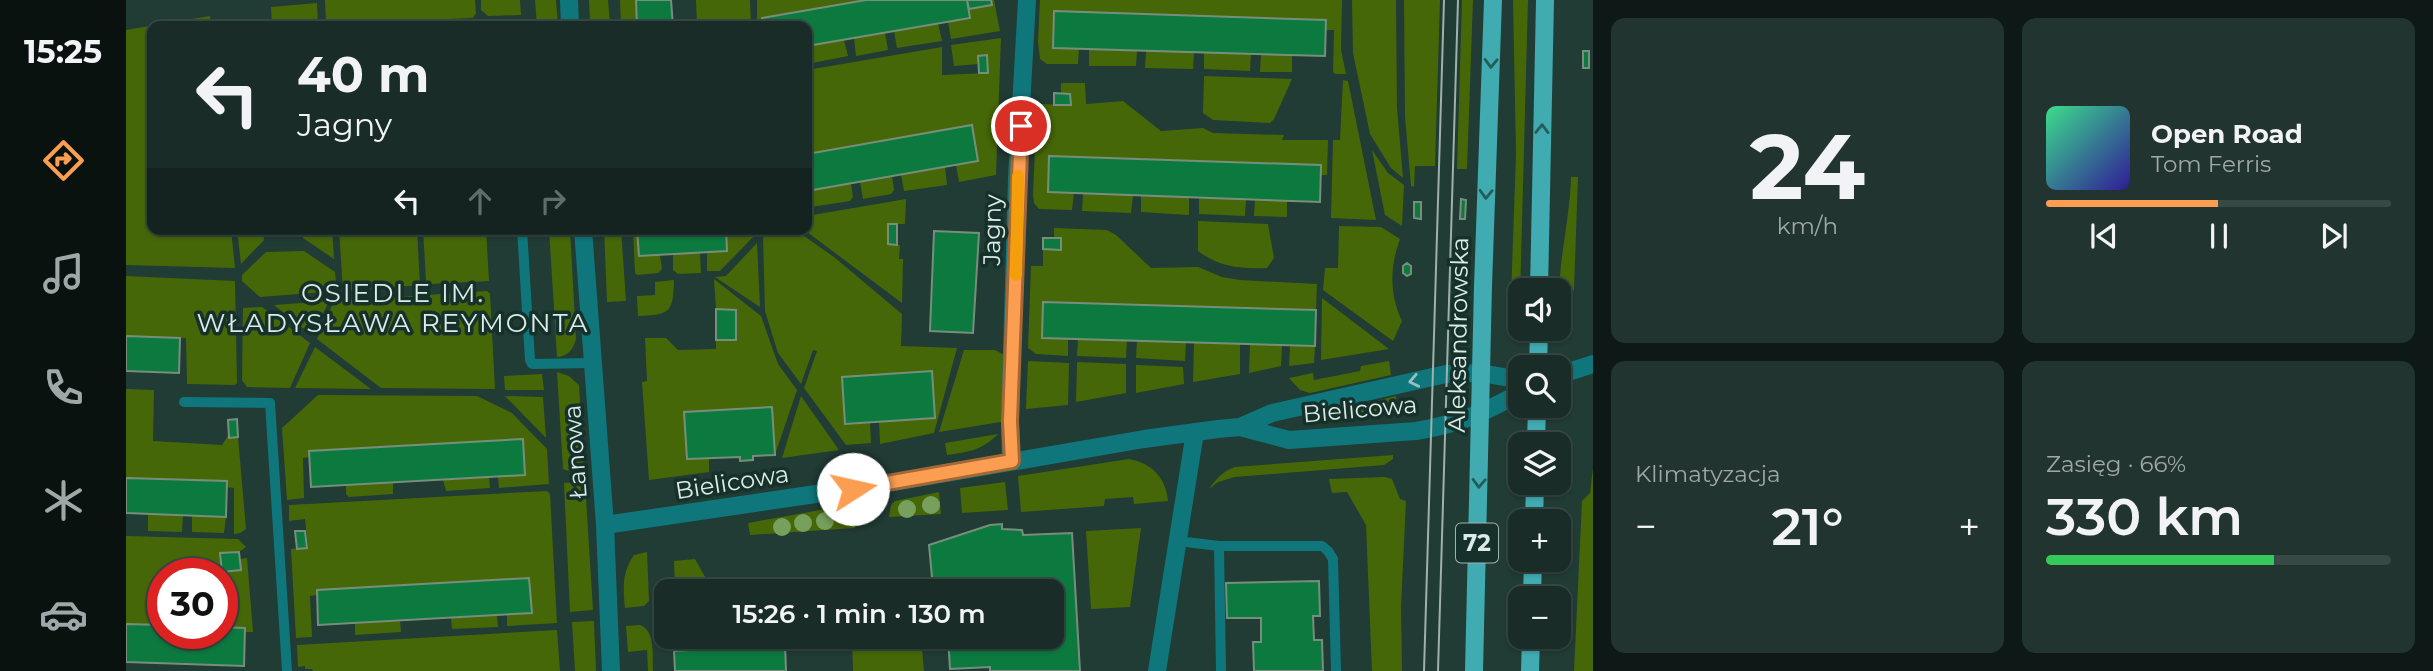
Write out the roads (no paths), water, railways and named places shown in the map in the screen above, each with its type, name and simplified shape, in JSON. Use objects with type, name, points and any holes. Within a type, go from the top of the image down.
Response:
[{"type":"main road","name":"Aleksandrowska","points":[[1474,671],[1493,0]]},
{"type":"main road","points":[[1539,278],[1545,0]]},
{"type":"main road","points":[[1530,671],[1531,649]]},
{"type":"street","points":[[569,0],[570,21]]},
{"type":"street","name":"Jagny","points":[[1012,461],[1010,421],[1018,221],[1017,178],[1027,0]]},
{"type":"street","name":"Łanowa","points":[[583,235],[605,525],[611,671]]},
{"type":"street","points":[[1571,370],[1593,364]]},
{"type":"street","name":"Bielicowa","points":[[605,525],[1240,427],[1272,413],[1449,374],[1481,373],[1508,378]]},
{"type":"street","name":"Bielicowa","points":[[1240,427],[1289,440],[1403,432],[1436,428],[1480,415],[1508,399]]},
{"type":"street","points":[[1157,671],[1195,432]]},
{"type":"lane","points":[[522,235],[532,364],[593,363]]},
{"type":"lane","points":[[184,402],[270,402],[274,503],[287,671]]},
{"type":"lane","points":[[1178,541],[1219,546],[1322,546],[1333,559],[1336,671]]},
{"type":"lane","points":[[1219,546],[1221,671]]},
{"type":"tram line","points":[[1424,671],[1444,0]]},
{"type":"tram line","points":[[1438,671],[1458,0]]},
{"type":"district","name":"OSIEDLE IM. WŁADYSŁAWA REYMONTA","points":[[393,308]]}]
